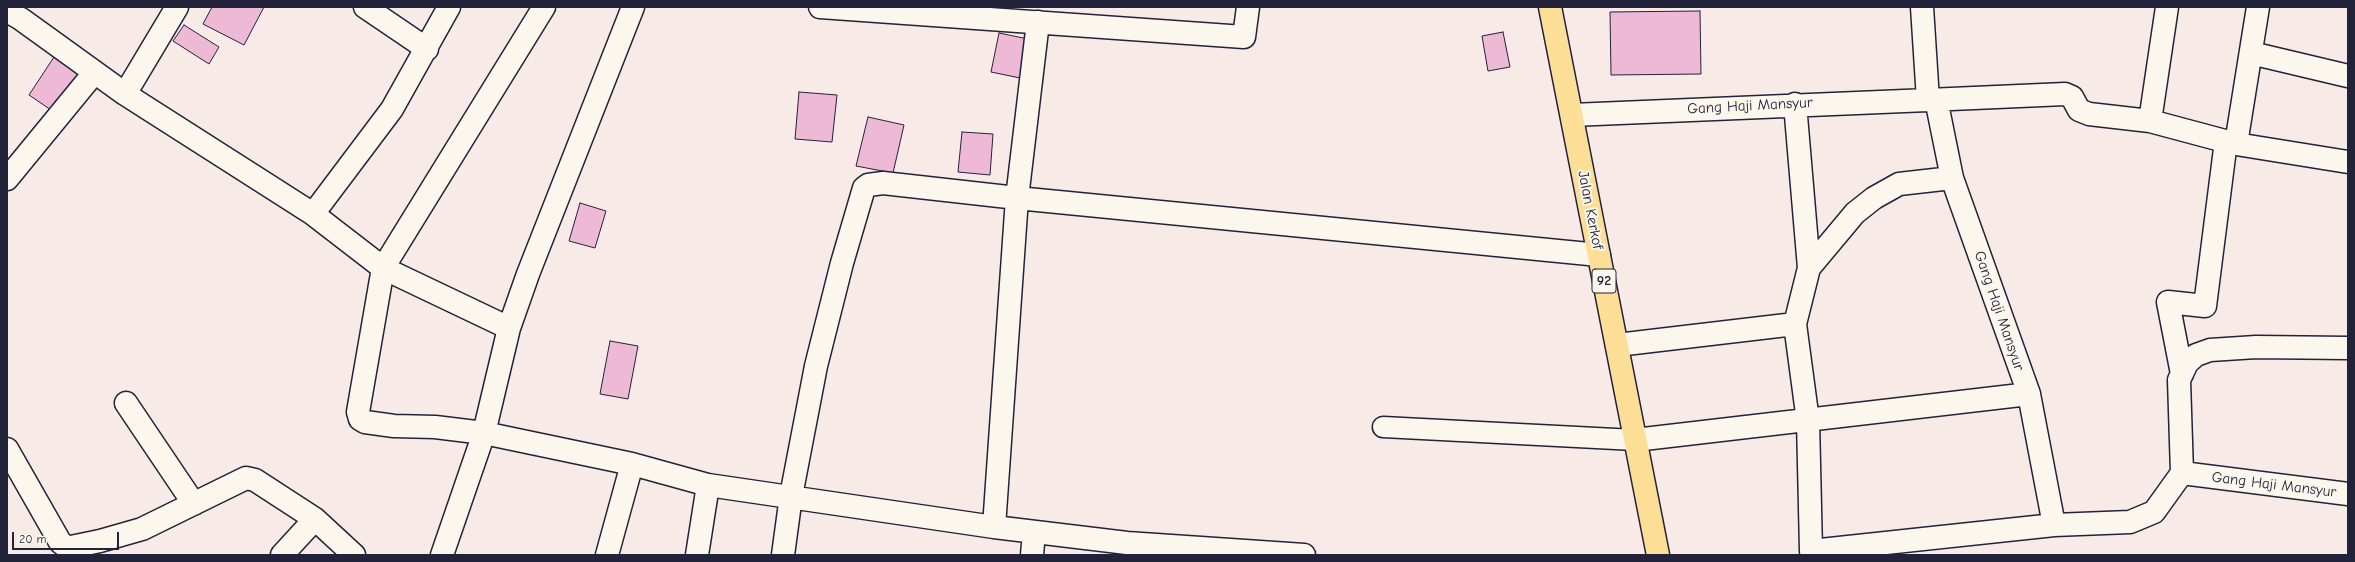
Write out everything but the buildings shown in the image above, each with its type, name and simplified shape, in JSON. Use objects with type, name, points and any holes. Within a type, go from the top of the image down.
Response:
[{"type":"main road","name":"Jalan Kerkof","points":[[1550,7],[1658,555]]},
{"type":"street","points":[[125,94],[178,7]]},
{"type":"street","points":[[365,7],[427,49]]},
{"type":"street","points":[[313,214],[392,109],[427,49],[449,7]]},
{"type":"street","points":[[544,7],[383,268],[358,412],[360,419],[365,422],[394,426],[435,427],[484,432],[632,464],[708,485],[994,527],[1127,543],[1304,555]]},
{"type":"street","points":[[442,555],[484,432],[509,328],[528,274],[633,7]]},
{"type":"street","points":[[820,7],[1244,37],[1248,7]]},
{"type":"street","points":[[1922,7],[1932,100],[2064,94],[2072,97],[2079,110],[2088,114],[2150,121],[2231,143],[2348,162]]},
{"type":"street","points":[[2150,121],[2166,7]]},
{"type":"street","points":[[2182,374],[2168,302],[2205,306],[2231,143],[2251,53],[2258,7]]},
{"type":"street","points":[[19,12],[94,73],[313,214],[383,268],[509,328]]},
{"type":"street","points":[[994,527],[1017,198],[1038,22]]},
{"type":"street","points":[[2251,53],[2348,76]]},
{"type":"street","points":[[7,180],[94,73]]},
{"type":"street","name":"Gang Haji Mansyur","points":[[1572,114],[1795,104],[1932,100],[1952,178],[2029,394],[2054,525]]},
{"type":"street","points":[[1795,104],[1809,268],[1795,324],[1808,421],[1812,553],[2054,525],[2130,522],[2154,512],[2182,473],[2179,380],[2187,363],[2196,355],[2210,350],[2256,347],[2348,348]]},
{"type":"street","points":[[1809,268],[1855,213],[1874,198],[1899,184],[1952,178]]},
{"type":"street","points":[[783,555],[791,496],[816,366],[864,188],[868,185],[883,183],[1017,198],[1599,255]]},
{"type":"street","points":[[1617,345],[1795,324]]},
{"type":"street","points":[[1635,440],[2029,394]]},
{"type":"street","points":[[126,403],[194,504]]},
{"type":"street","points":[[7,449],[60,542],[71,547],[142,528],[246,478],[254,480],[315,519],[354,555]]},
{"type":"street","points":[[607,555],[632,464]]},
{"type":"street","name":"Gang Haji Mansyur","points":[[2182,473],[2348,494]]},
{"type":"street","points":[[697,555],[708,485]]},
{"type":"street","points":[[282,555],[315,519]]},
{"type":"street","points":[[1032,555],[1034,532]]},
{"type":"lane","points":[[1383,427],[1635,440]]}]
